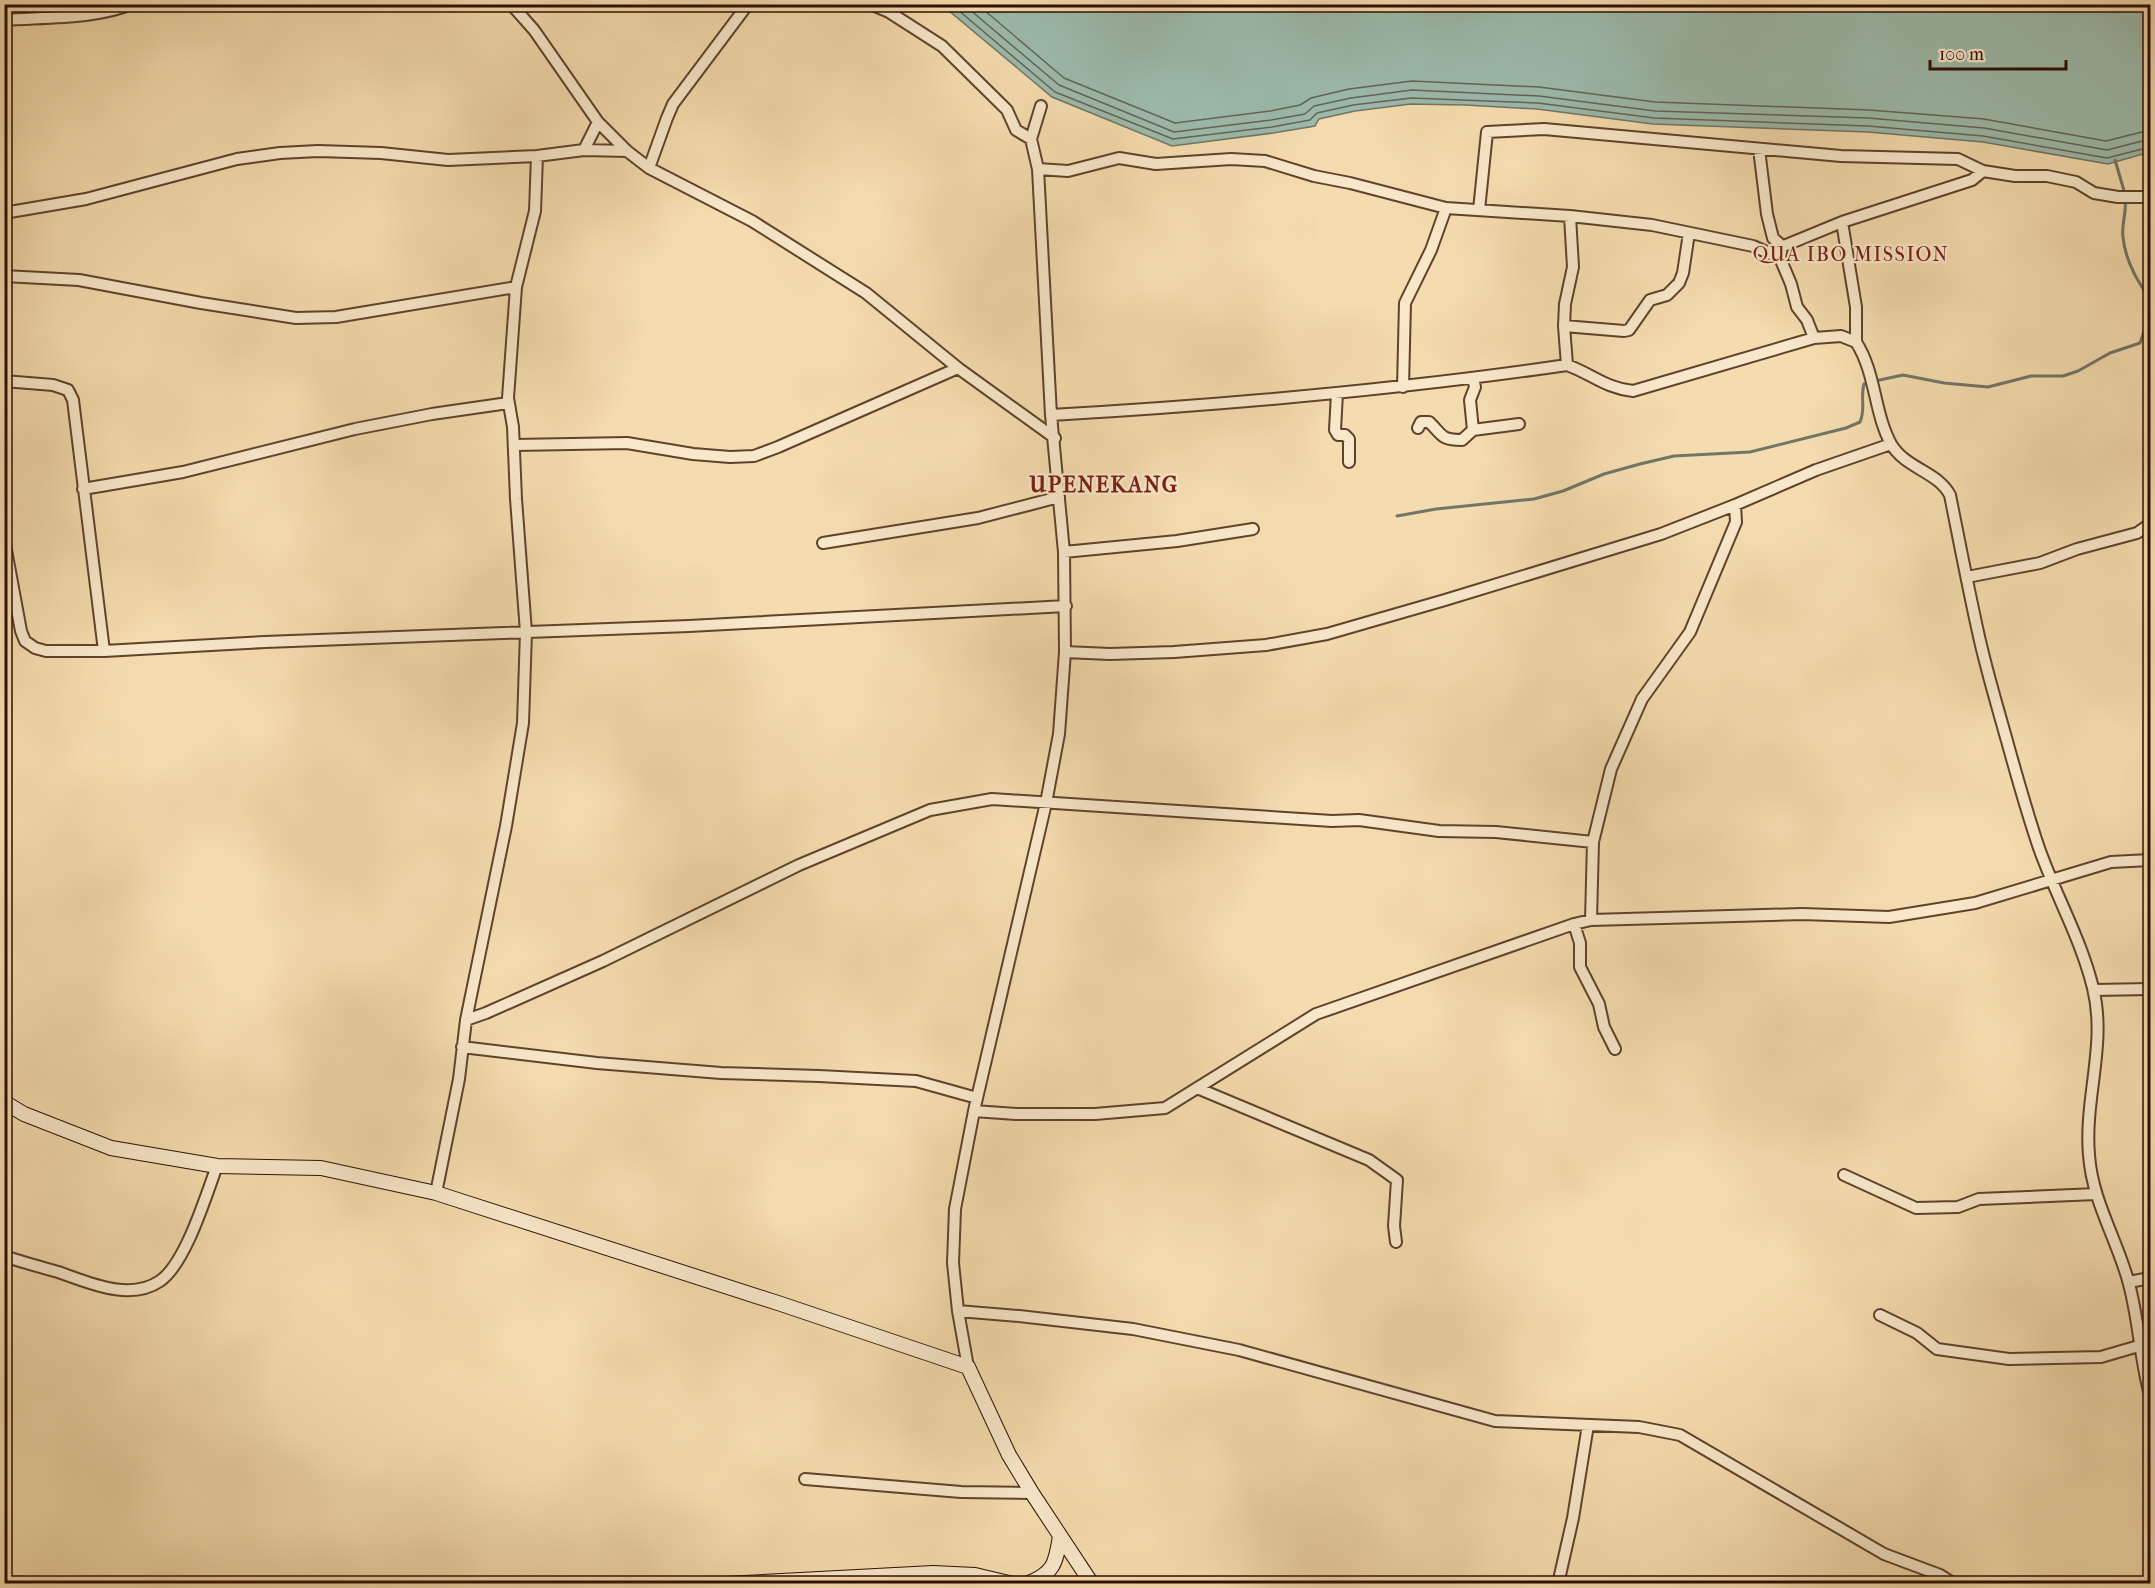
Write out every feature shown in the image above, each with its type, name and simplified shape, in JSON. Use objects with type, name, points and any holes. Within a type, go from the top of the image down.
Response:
[{"type":"street","points":[[4,20],[75,16],[123,8],[131,4]]},
{"type":"street","points":[[511,4],[534,30],[598,122],[627,151],[650,168],[752,221],[866,293],[958,368],[1055,438]]},
{"type":"street","points":[[650,168],[666,118],[674,104],[748,4]]},
{"type":"street","points":[[870,4],[889,12],[942,46],[1007,110],[1016,130],[1031,139]]},
{"type":"street","points":[[1041,106],[1031,139],[1038,169],[1051,415],[1055,438],[1064,552],[1065,652],[1059,734],[1046,803],[974,1111],[955,1209],[953,1263],[958,1311],[968,1367],[998,1433],[1032,1493],[1092,1584]]},
{"type":"street","points":[[584,150],[598,122]]},
{"type":"street","points":[[1479,210],[1487,132],[1545,129],[1841,156],[1958,159],[1983,171],[2015,176],[2048,176],[2076,182],[2094,193],[2118,197],[2150,197]]},
{"type":"street","points":[[1759,149],[1767,214],[1773,238],[1782,246]]},
{"type":"street","points":[[4,213],[86,199],[237,159],[280,153],[318,151],[381,153],[448,160],[537,156],[584,150],[627,151]]},
{"type":"street","points":[[436,1194],[459,1079],[466,1020],[507,826],[523,723],[526,633],[516,499],[515,445],[508,403],[516,287],[536,211],[537,156]]},
{"type":"street","points":[[1038,169],[1068,171],[1119,158],[1156,164],[1232,159],[1265,161],[1314,176],[1446,208],[1570,216],[1652,225],[1753,246],[1780,258]]},
{"type":"street","points":[[1769,252],[1842,222],[1972,180],[1983,171]]},
{"type":"street","points":[[1403,387],[1405,303],[1431,250],[1446,208]]},
{"type":"street","points":[[1567,365],[1565,303],[1574,267],[1570,216]]},
{"type":"street","points":[[1842,222],[1856,307],[1856,342],[1871,376],[1891,444],[1909,463],[1941,481],[1950,495],[1978,634],[2001,720],[2039,848],[2073,927],[2094,990],[2098,1021],[2088,1133],[2091,1171],[2096,1194],[2129,1282],[2148,1365],[2151,1395]]},
{"type":"street","points":[[1564,326],[1629,330],[1650,300],[1667,295],[1679,283],[1683,273],[1689,233]]},
{"type":"street","points":[[1782,246],[1780,258],[1791,284],[1797,307],[1807,320],[1814,338]]},
{"type":"street","points":[[4,276],[79,280],[296,318],[336,317],[516,287]]},
{"type":"street","points":[[1051,415],[1403,387],[1567,365],[1616,390],[1633,392],[1814,338],[1841,336],[1856,342]]},
{"type":"street","points":[[515,445],[627,443],[693,454],[754,456],[958,368]]},
{"type":"street","points":[[1473,378],[1474,392],[1470,400],[1473,430]]},
{"type":"street","points":[[4,381],[53,385],[68,390],[73,400],[104,651]]},
{"type":"street","points":[[1337,393],[1335,430],[1338,435],[1345,435],[1349,439],[1349,462]]},
{"type":"street","points":[[83,489],[183,472],[289,444],[366,427],[432,414],[508,403]]},
{"type":"street","points":[[1418,428],[1421,422],[1429,422],[1442,437],[1449,440],[1462,440],[1473,430],[1519,424]]},
{"type":"street","points":[[1065,652],[1110,654],[1174,652],[1266,645],[1327,634],[1661,534],[1816,470],[1891,444]]},
{"type":"street","points":[[824,543],[978,518],[1059,498]]},
{"type":"street","points":[[1591,920],[1593,842],[1611,770],[1642,699],[1690,632],[1736,522],[1735,505]]},
{"type":"street","points":[[1967,577],[2040,563],[2077,549],[2137,533],[2151,524]]},
{"type":"street","points":[[1064,552],[1177,541],[1253,529]]},
{"type":"street","points":[[4,539],[21,632],[26,641],[35,648],[46,651],[104,651],[265,642],[526,633],[1066,606]]},
{"type":"street","points":[[466,1020],[603,961],[799,865],[930,810],[992,799],[1332,821],[1359,820],[1439,831],[1496,832],[1593,842]]},
{"type":"street","points":[[974,1111],[1016,1114],[1095,1114],[1165,1108],[1316,1014],[1591,920],[1802,914],[1889,917],[1975,903],[2111,862],[2151,860]]},
{"type":"street","points":[[1574,924],[1580,943],[1581,967],[1599,1004],[1604,1027],[1615,1049]]},
{"type":"street","points":[[2094,990],[2151,990]]},
{"type":"street","points":[[462,1047],[597,1063],[721,1073],[916,1082],[977,1098]]},
{"type":"street","points":[[1197,1088],[1369,1160],[1397,1180],[1394,1226],[1396,1242]]},
{"type":"street","points":[[4,1102],[24,1114],[111,1148],[217,1166],[321,1168],[436,1194],[781,1304],[968,1367]]},
{"type":"street","points":[[4,1256],[96,1286],[125,1290],[150,1286],[161,1280],[177,1260],[191,1233],[217,1166]]},
{"type":"street","points":[[1844,1175],[1916,1208],[1958,1207],[1979,1199],[2096,1194]]},
{"type":"street","points":[[2129,1282],[2151,1278]]},
{"type":"street","points":[[958,1311],[1133,1329],[1239,1350],[1495,1422],[1639,1427],[1680,1435],[1884,1554],[1940,1575],[1954,1584]]},
{"type":"street","points":[[1880,1315],[1917,1333],[1937,1349],[2009,1359],[2101,1357],[2142,1345]]},
{"type":"street","points":[[1558,1584],[1573,1518],[1588,1425]]},
{"type":"street","points":[[805,1479],[961,1492],[1032,1493]]},
{"type":"street","points":[[1026,1584],[1049,1572],[1057,1557],[1060,1536]]},
{"type":"street","points":[[726,1584],[834,1581],[933,1573],[975,1575],[1013,1584]]},
{"type":"water","points":[[942,5],[2150,5],[2150,152],[2108,164],[1983,142],[1868,132],[1653,124],[1537,109],[1411,104],[1355,111],[1319,119],[1315,126],[1172,146],[1052,97]]},
{"type":"waterway","points":[[2115,160],[2125,194]]},
{"type":"waterway","points":[[1875,381],[1903,375],[1944,383],[1988,387],[2031,376],[2063,376],[2078,371],[2110,353],[2140,343],[2148,316],[2149,302],[2132,269],[2124,246],[2125,200]]},
{"type":"waterway","points":[[1397,516],[1436,509],[1534,499],[1563,491],[1604,474],[1674,456],[1750,452],[1846,428],[1860,422],[1863,413],[1864,384],[1869,383]]},
{"type":"district","name":"QUA IBO MISSION","points":[[1851,254]]},
{"type":"district","name":"UPENEKANG","points":[[1104,484]]}]
